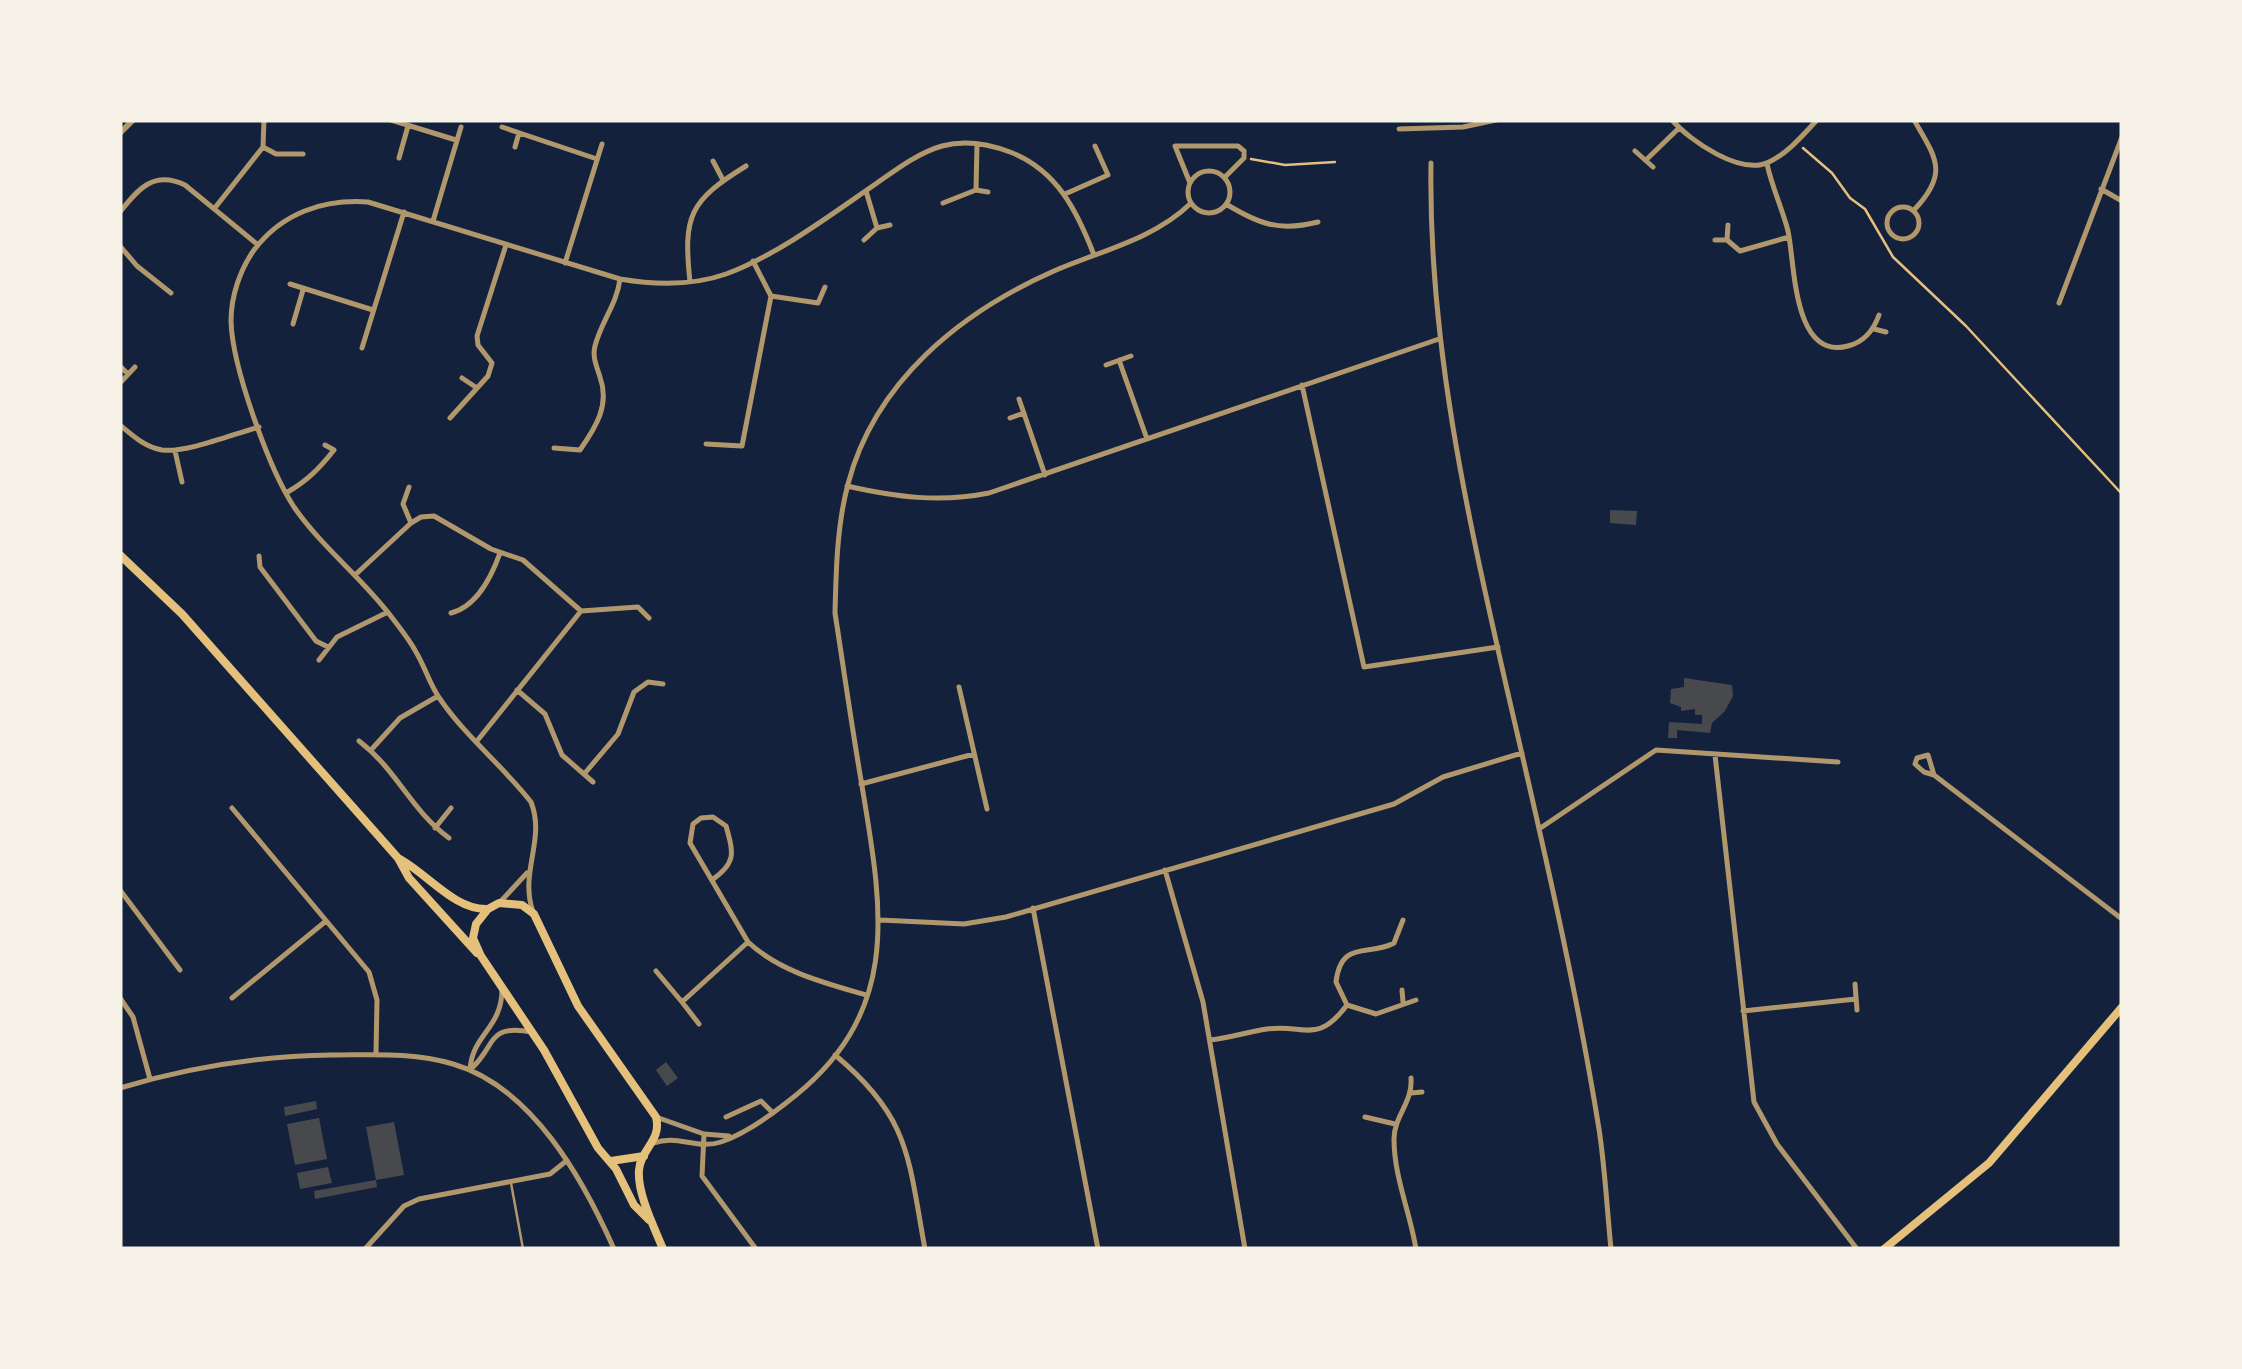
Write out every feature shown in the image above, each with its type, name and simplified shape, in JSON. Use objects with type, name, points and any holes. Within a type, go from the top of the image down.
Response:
[{"type":"main road","points":[[120,555],[182,614],[481,956]]},
{"type":"main road","points":[[398,858],[464,905],[488,909]]},
{"type":"main road","points":[[649,1220],[634,1205],[610,1161],[598,1148],[533,1032],[472,938],[476,924],[499,903],[522,905],[534,914],[578,1006],[656,1116],[659,1128],[639,1172],[649,1220],[663,1249]]},
{"type":"main road","points":[[1884,1249],[1989,1163],[2122,1007]]},
{"type":"main road","points":[[610,1161],[644,1156]]},
{"type":"street","points":[[120,133],[133,120]]},
{"type":"street","points":[[214,209],[263,148],[264,120]]},
{"type":"street","points":[[392,120],[456,140]]},
{"type":"street","points":[[1399,129],[1496,120]]},
{"type":"street","points":[[1672,120],[1710,151],[1731,161],[1767,164],[1797,142],[1817,120]]},
{"type":"street","points":[[1914,120],[1938,168],[1929,194],[1915,210]]},
{"type":"street","points":[[398,158],[408,126]]},
{"type":"street","points":[[433,221],[460,127]]},
{"type":"street","points":[[502,127],[597,159]]},
{"type":"street","points":[[1646,160],[1679,128]]},
{"type":"street","points":[[515,148],[519,133]]},
{"type":"street","points":[[2059,303],[2122,138]]},
{"type":"street","points":[[565,262],[602,144]]},
{"type":"street","points":[[976,190],[977,144]]},
{"type":"street","points":[[534,914],[528,872],[538,819],[531,802],[438,696],[415,649],[388,612],[296,510],[266,453],[235,349],[231,319],[241,273],[258,245],[291,217],[318,206],[368,202],[620,279],[656,284],[690,282],[725,275],[754,261],[938,147],[977,144],[1022,157],[1039,168],[1066,194],[1094,254]]},
{"type":"street","points":[[1066,194],[1108,174],[1095,146]]},
{"type":"street","points":[[654,1143],[666,1138],[701,1145],[722,1142],[772,1114],[810,1084],[835,1054],[867,995],[878,949],[876,869],[835,613],[847,486],[880,411],[924,355],[1003,295],[1169,223],[1190,204],[1190,183],[1175,146],[1238,146],[1244,150],[1244,158],[1224,177]]},
{"type":"street","points":[[263,148],[276,154],[303,154]]},
{"type":"street","points":[[1635,151],[1653,167]]},
{"type":"street","points":[[714,161],[723,180]]},
{"type":"street","points":[[1432,163],[1431,235],[1439,339],[1469,515],[1560,921],[1600,1132],[1611,1249]]},
{"type":"street","points":[[1767,164],[1789,236],[1797,305],[1814,334],[1826,345],[1850,346],[1874,329],[1879,315]]},
{"type":"street","points":[[690,282],[686,246],[691,215],[709,190],[746,166]]},
{"type":"street","points":[[1190,183],[1202,172],[1216,172],[1224,177],[1230,191],[1226,204],[1214,212],[1190,204]]},
{"type":"street","points":[[120,212],[144,184],[164,178],[185,185],[258,245]]},
{"type":"street","points":[[942,203],[976,190],[988,192]]},
{"type":"street","points":[[2100,190],[2122,201]]},
{"type":"street","points":[[866,191],[877,228]]},
{"type":"street","points":[[1226,204],[1246,216],[1285,228],[1318,222]]},
{"type":"street","points":[[1904,206],[1915,210],[1919,226],[1915,233],[1906,239],[1892,235],[1886,224],[1892,210],[1904,206]]},
{"type":"street","points":[[362,348],[404,212]]},
{"type":"street","points":[[864,240],[877,228],[890,225]]},
{"type":"street","points":[[1726,240],[1728,225]]},
{"type":"street","points":[[1715,240],[1726,240],[1736,249],[1747,250],[1789,236]]},
{"type":"street","points":[[450,418],[488,376],[492,363],[478,346],[478,329],[506,245]]},
{"type":"street","points":[[120,246],[137,266],[171,293]]},
{"type":"street","points":[[706,444],[742,446],[771,296],[754,261]]},
{"type":"street","points":[[554,448],[580,450],[600,415],[606,399],[595,344],[614,305],[620,279]]},
{"type":"street","points":[[290,284],[373,310]]},
{"type":"street","points":[[771,296],[818,303],[826,287]]},
{"type":"street","points":[[293,324],[303,290]]},
{"type":"street","points":[[1874,329],[1886,332]]},
{"type":"street","points":[[847,486],[907,498],[954,499],[989,493],[1439,339]]},
{"type":"street","points":[[1106,365],[1131,356]]},
{"type":"street","points":[[1119,360],[1147,439]]},
{"type":"street","points":[[120,366],[128,374]]},
{"type":"street","points":[[120,383],[135,367]]},
{"type":"street","points":[[462,378],[477,388]]},
{"type":"street","points":[[1302,385],[1364,666],[1498,648]]},
{"type":"street","points":[[1019,399],[1044,475]]},
{"type":"street","points":[[1010,418],[1024,413]]},
{"type":"street","points":[[120,425],[142,443],[160,450],[175,450],[259,426]]},
{"type":"street","points":[[286,492],[309,480],[320,468],[334,450],[326,445]]},
{"type":"street","points":[[175,450],[182,482]]},
{"type":"street","points":[[409,487],[403,504],[411,523]]},
{"type":"street","points":[[355,575],[411,523],[434,516],[500,554],[529,564],[581,612]]},
{"type":"street","points":[[451,613],[472,602],[491,576],[500,554]]},
{"type":"street","points":[[260,556],[260,567],[316,641],[328,647]]},
{"type":"street","points":[[477,742],[581,612],[638,607],[649,618]]},
{"type":"street","points":[[319,660],[348,630],[388,612]]},
{"type":"street","points":[[585,773],[618,734],[634,692],[648,682],[662,684]]},
{"type":"street","points":[[959,687],[987,808]]},
{"type":"street","points":[[517,690],[545,714],[562,755],[593,782]]},
{"type":"street","points":[[371,750],[400,718],[438,696]]},
{"type":"street","points":[[359,741],[396,775],[408,800],[449,838]]},
{"type":"street","points":[[1539,830],[1656,750],[1838,762]]},
{"type":"street","points":[[880,920],[987,922],[1394,804],[1443,777],[1522,753]]},
{"type":"street","points":[[861,784],[974,754]]},
{"type":"street","points":[[1716,755],[1751,1086],[1760,1116],[1777,1144],[1858,1249]]},
{"type":"street","points":[[1934,775],[1928,755],[1917,758],[1916,767],[1934,775],[2122,919]]},
{"type":"street","points":[[232,808],[372,979],[377,1000],[376,1054]]},
{"type":"street","points":[[435,828],[451,808]]},
{"type":"street","points":[[712,880],[730,866],[732,857],[726,826],[713,817],[697,821],[690,832],[690,843],[748,942],[789,970],[867,995]]},
{"type":"street","points":[[242,834],[250,829]]},
{"type":"street","points":[[1165,870],[1199,982],[1244,1249]]},
{"type":"street","points":[[499,903],[528,872]]},
{"type":"street","points":[[120,890],[178,960],[180,970]]},
{"type":"street","points":[[1033,908],[1098,1249]]},
{"type":"street","points":[[1403,920],[1394,943],[1358,950],[1342,963],[1336,982],[1347,1006],[1367,1014],[1416,1000]]},
{"type":"street","points":[[232,998],[326,921]]},
{"type":"street","points":[[682,1002],[748,942]]},
{"type":"street","points":[[656,971],[699,1024]]},
{"type":"street","points":[[1855,984],[1857,1010]]},
{"type":"street","points":[[470,1070],[470,1056],[498,1018],[502,989]]},
{"type":"street","points":[[1402,990],[1404,1002]]},
{"type":"street","points":[[241,991],[246,998]]},
{"type":"street","points":[[120,998],[133,1017],[150,1079]]},
{"type":"street","points":[[1743,1011],[1856,1000]]},
{"type":"street","points":[[1210,1040],[1272,1028],[1319,1031],[1347,1006]]},
{"type":"street","points":[[470,1070],[499,1032],[533,1032]]},
{"type":"street","points":[[120,1088],[238,1060],[376,1054],[428,1058],[470,1070],[512,1099],[544,1130],[595,1206],[614,1249]]},
{"type":"street","points":[[835,1054],[872,1087],[897,1124],[925,1249]]},
{"type":"street","points":[[1411,1078],[1412,1093],[1396,1124],[1396,1165],[1416,1249]]},
{"type":"street","points":[[1412,1093],[1422,1092]]},
{"type":"street","points":[[726,1117],[761,1101],[772,1114]]},
{"type":"street","points":[[656,1116],[704,1134],[732,1136]]},
{"type":"street","points":[[1366,1118],[1396,1124]]},
{"type":"street","points":[[704,1134],[702,1176],[756,1249]]},
{"type":"street","points":[[366,1249],[410,1202],[550,1174],[566,1162]]},
{"type":"lane","points":[[511,1181],[523,1249]]},
{"type":"path","points":[[1797,142],[1865,209],[1893,257],[1966,326],[2122,494]]},
{"type":"path","points":[[1250,159],[1285,164],[1335,162]]},
{"type":"building","points":[[1610,510],[1637,511],[1636,525],[1610,523]]},
{"type":"building","points":[[1684,678],[1732,685],[1733,696],[1712,723],[1710,733],[1677,730],[1677,738],[1668,738],[1669,722],[1702,724],[1702,715],[1695,715],[1695,709],[1681,711],[1681,707],[1670,703],[1671,689],[1684,687]]},
{"type":"building","points":[[666,1062],[678,1078],[667,1086],[656,1070]]},
{"type":"building","points":[[316,1101],[317,1109],[285,1116],[284,1107]]},
{"type":"building","points":[[319,1118],[327,1159],[295,1165],[287,1124]]},
{"type":"building","points":[[394,1122],[404,1175],[376,1180],[366,1127]]},
{"type":"building","points":[[328,1167],[332,1183],[300,1189],[297,1173]]},
{"type":"building","points":[[376,1180],[377,1187],[315,1199],[314,1191]]}]
